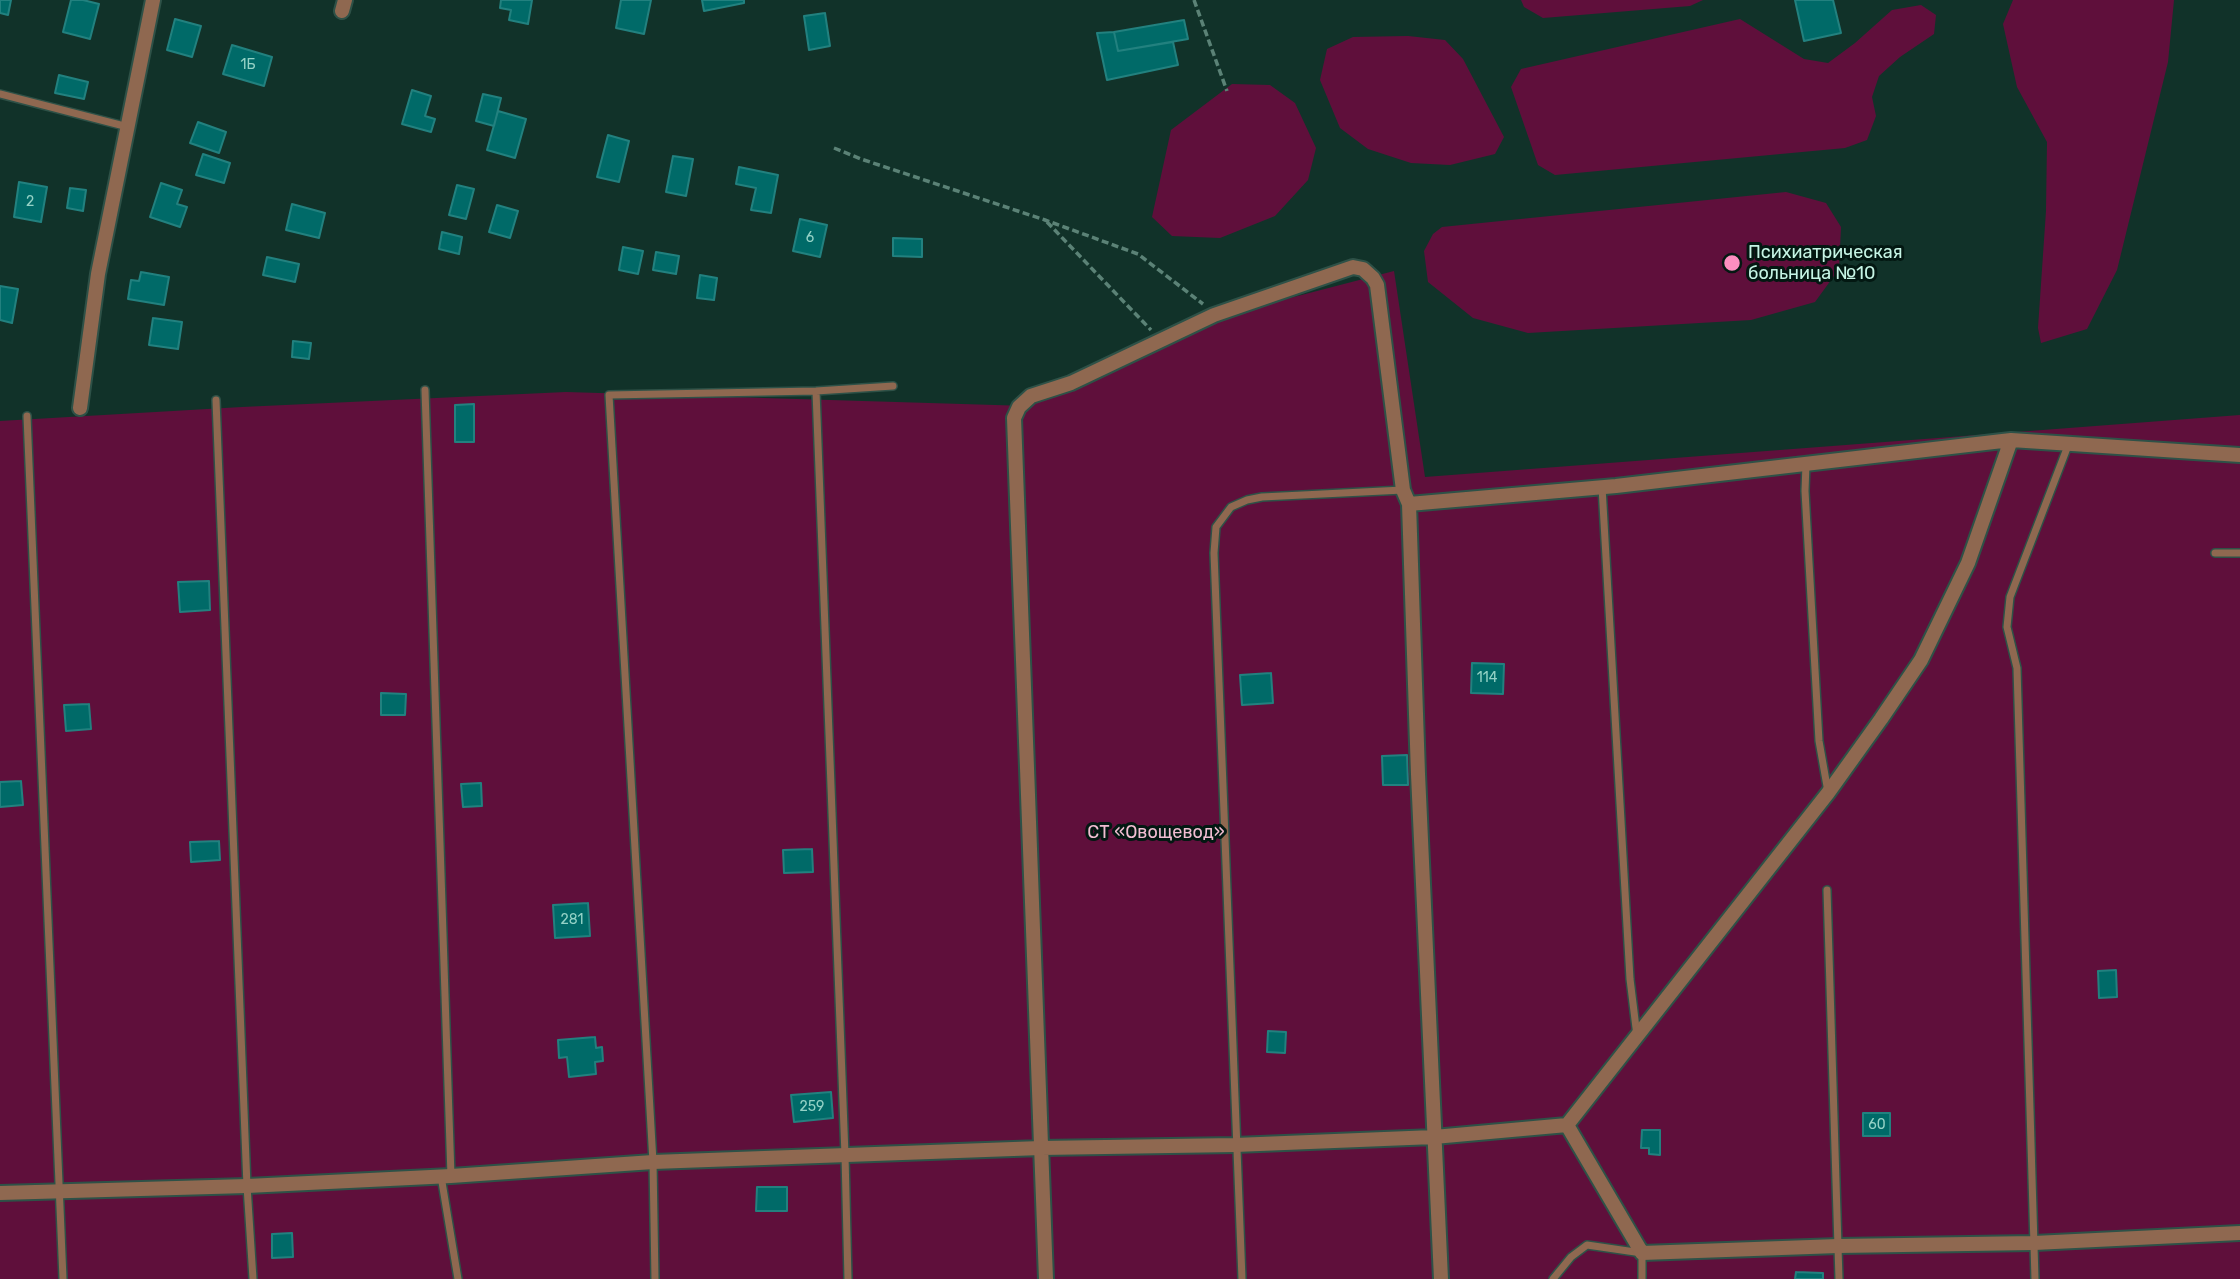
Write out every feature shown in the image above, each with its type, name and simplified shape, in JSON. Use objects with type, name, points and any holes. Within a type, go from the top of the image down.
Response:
[{"type":"street","points":[[80,408],[98,274],[153,0]]},
{"type":"street","points":[[1046,1279],[1014,418],[1018,407],[1031,396],[1071,383],[1214,315],[1353,267],[1363,270],[1377,285],[1406,497],[1441,1279]]},
{"type":"street","points":[[1406,497],[1602,487],[2011,440],[2240,455]]},
{"type":"street","points":[[0,1193],[247,1186],[653,1162],[1041,1147],[1235,1145],[1434,1137],[1567,1125],[1828,793],[1921,660],[1968,563],[2011,440]]},
{"type":"street","points":[[1567,1125],[1642,1253],[2034,1243],[2240,1233]]},
{"type":"lane","points":[[0,94],[128,127]]},
{"type":"lane","points":[[655,1279],[653,1162],[609,394],[816,391],[893,386]]},
{"type":"lane","points":[[425,390],[446,1176],[458,1279]]},
{"type":"lane","points":[[816,391],[848,1279]]},
{"type":"lane","points":[[216,400],[253,1279]]},
{"type":"lane","points":[[27,416],[63,1279]]},
{"type":"lane","points":[[2035,1279],[2017,668],[2007,626],[2010,597],[2069,443]]},
{"type":"lane","points":[[1806,464],[1805,491],[1819,741],[1828,793]]},
{"type":"lane","points":[[1602,487],[1630,979],[1637,1036]]},
{"type":"lane","points":[[1242,1279],[1213,552],[1216,527],[1231,507],[1262,497],[1406,497]]},
{"type":"lane","points":[[2215,553],[2240,553]]},
{"type":"lane","points":[[1827,890],[1839,1279]]},
{"type":"lane","points":[[1553,1279],[1571,1257],[1587,1245],[1642,1253],[1642,1279]]},
{"type":"path","points":[[1194,0],[1227,91]]},
{"type":"path","points":[[834,148],[1138,254],[1194,296],[1214,315]]},
{"type":"path","points":[[1045,220],[1162,342]]},
{"type":"green space","points":[[1521,0],[1703,0],[1690,6],[1543,18],[1524,7]]},
{"type":"green space","points":[[2013,0],[2174,0],[2168,62],[2117,270],[2087,329],[2041,343],[2038,328],[2046,211],[2047,142],[2017,87],[2003,24]]},
{"type":"green space","points":[[1921,5],[1936,15],[1934,34],[1900,57],[1879,76],[1872,97],[1876,116],[1867,140],[1845,148],[1555,175],[1538,165],[1511,87],[1521,69],[1740,19],[1804,59],[1828,63],[1892,10]]},
{"type":"green space","points":[[1408,36],[1445,40],[1463,59],[1504,137],[1495,154],[1450,165],[1411,163],[1368,149],[1340,128],[1320,80],[1327,49],[1353,37]]},
{"type":"green space","points":[[1232,84],[1270,85],[1295,103],[1316,148],[1308,180],[1275,216],[1220,238],[1172,236],[1152,217],[1171,130]]},
{"type":"green space","points":[[1786,192],[1826,203],[1841,227],[1839,269],[1815,302],[1751,320],[1528,333],[1473,318],[1428,282],[1424,251],[1433,234],[1442,227]]},
{"type":"green space","name":"СТ «Овощевод»","points":[[1394,271],[1425,477],[2240,415],[2240,1279],[0,1279],[0,421],[566,392],[1028,406],[1240,311]]},
{"type":"building","points":[[0,0],[11,0],[8,15],[0,13]]},
{"type":"building","points":[[71,0],[99,4],[90,39],[63,32]]},
{"type":"building","points":[[501,0],[532,0],[528,24],[509,20],[511,10],[500,8]]},
{"type":"building","points":[[621,0],[651,0],[644,34],[616,28]]},
{"type":"building","points":[[702,0],[744,0],[744,3],[704,11]]},
{"type":"building","points":[[1795,0],[1833,0],[1841,33],[1804,41]]},
{"type":"building","points":[[825,13],[830,46],[809,50],[804,16]]},
{"type":"building","points":[[175,19],[201,26],[192,57],[167,50]]},
{"type":"building","points":[[1184,20],[1188,39],[1118,51],[1114,32]]},
{"type":"building","points":[[1114,32],[1118,51],[1173,42],[1178,65],[1107,80],[1097,33]]},
{"type":"building","points":[[232,45],[272,57],[264,86],[223,74]]},
{"type":"building","points":[[59,75],[88,82],[84,99],[55,93]]},
{"type":"building","points":[[412,90],[431,96],[425,116],[435,119],[431,132],[402,124]]},
{"type":"building","points":[[483,94],[501,98],[494,126],[476,121]]},
{"type":"building","points":[[498,111],[526,119],[515,158],[487,150]]},
{"type":"building","points":[[198,122],[226,132],[219,153],[190,143]]},
{"type":"building","points":[[608,135],[629,141],[619,182],[597,177]]},
{"type":"building","points":[[203,154],[230,163],[224,183],[196,175]]},
{"type":"building","points":[[673,156],[693,159],[686,196],[666,192]]},
{"type":"building","points":[[739,167],[778,175],[771,213],[751,210],[756,188],[736,184]]},
{"type":"building","points":[[19,182],[47,187],[41,222],[14,217]]},
{"type":"building","points":[[161,183],[182,190],[177,204],[187,207],[180,227],[150,217]]},
{"type":"building","points":[[457,185],[474,189],[466,219],[449,215]]},
{"type":"building","points":[[70,188],[86,190],[83,211],[67,208]]},
{"type":"building","points":[[292,204],[325,213],[319,238],[286,230]]},
{"type":"building","points":[[497,205],[518,211],[510,238],[489,232]]},
{"type":"building","points":[[800,219],[827,225],[820,257],[793,251]]},
{"type":"building","points":[[442,232],[462,237],[459,254],[439,249]]},
{"type":"building","points":[[893,238],[922,239],[922,257],[893,256]]},
{"type":"building","points":[[623,247],[643,251],[638,274],[619,270]]},
{"type":"building","points":[[656,252],[679,256],[676,274],[653,270]]},
{"type":"building","points":[[267,257],[299,264],[295,282],[263,275]]},
{"type":"building","points":[[141,272],[169,277],[164,305],[128,299],[131,280],[139,281]]},
{"type":"building","points":[[700,275],[717,278],[714,300],[697,298]]},
{"type":"building","points":[[0,286],[18,289],[12,323],[0,320]]},
{"type":"building","points":[[153,318],[182,322],[178,349],[149,345]]},
{"type":"building","points":[[293,341],[311,343],[309,359],[292,357]]},
{"type":"building","points":[[474,404],[474,442],[455,442],[455,405]]},
{"type":"building","points":[[209,581],[210,610],[180,612],[178,582]]},
{"type":"building","points":[[1472,663],[1504,664],[1503,694],[1471,693]]},
{"type":"building","points":[[1271,673],[1273,703],[1242,705],[1240,675]]},
{"type":"building","points":[[381,693],[406,694],[405,715],[381,715]]},
{"type":"building","points":[[89,704],[91,729],[66,731],[64,705]]},
{"type":"building","points":[[1407,755],[1408,785],[1383,785],[1382,756]]},
{"type":"building","points":[[21,781],[23,805],[0,807],[0,782]]},
{"type":"building","points":[[481,783],[482,806],[463,807],[461,784]]},
{"type":"building","points":[[219,841],[220,860],[191,862],[190,842]]},
{"type":"building","points":[[812,849],[813,872],[784,873],[783,850]]},
{"type":"building","points":[[588,903],[590,936],[555,938],[553,905]]},
{"type":"building","points":[[2116,970],[2117,997],[2099,998],[2098,971]]},
{"type":"building","points":[[1268,1031],[1286,1032],[1285,1053],[1267,1052]]},
{"type":"building","points":[[595,1037],[596,1048],[602,1047],[603,1061],[595,1062],[596,1074],[569,1077],[567,1057],[559,1058],[558,1040]]},
{"type":"building","points":[[831,1092],[833,1118],[794,1122],[791,1095]]},
{"type":"building","points":[[1863,1113],[1890,1113],[1890,1136],[1863,1136]]},
{"type":"building","points":[[1642,1130],[1660,1130],[1660,1155],[1649,1154],[1649,1148],[1641,1148]]},
{"type":"building","points":[[757,1187],[787,1187],[787,1211],[756,1211]]},
{"type":"building","points":[[292,1233],[293,1257],[272,1258],[272,1234]]},
{"type":"building","points":[[1796,1272],[1823,1273],[1823,1279],[1795,1279]]},
{"type":"place","name":"Психиатрическая больница №10","points":[[1732,263]]}]
